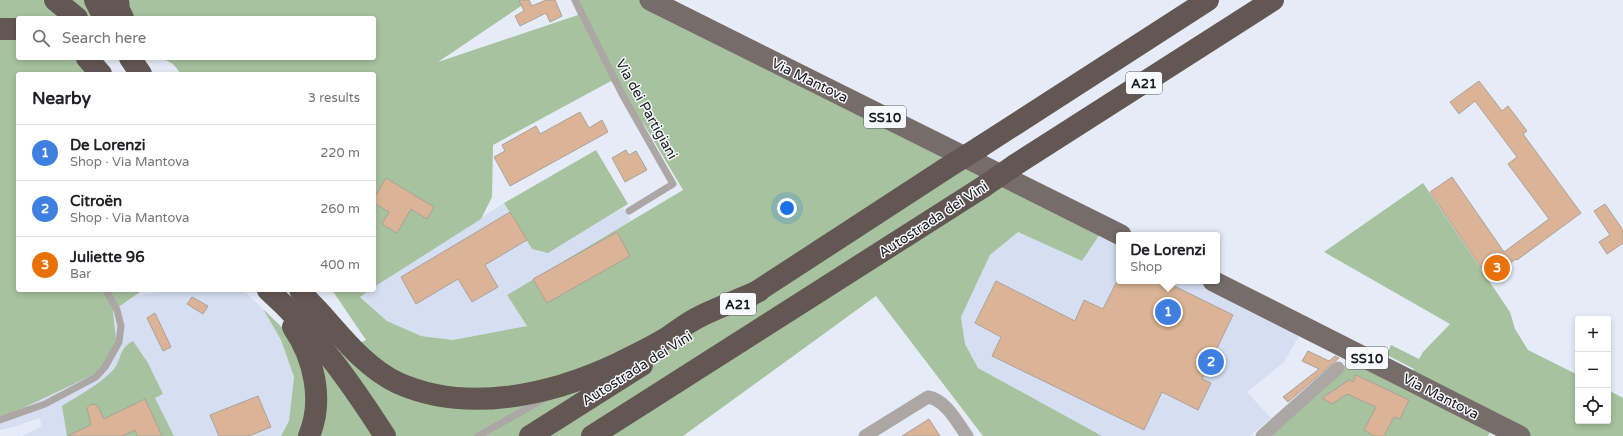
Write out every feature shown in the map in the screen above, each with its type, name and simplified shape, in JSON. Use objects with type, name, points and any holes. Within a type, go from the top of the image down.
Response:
[{"type":"highway","points":[[55,0],[75,16]]},
{"type":"highway","points":[[95,0],[103,16]]},
{"type":"highway","points":[[118,0],[119,10],[122,16]]},
{"type":"highway","name":"Autostrada dei Vini","points":[[530,436],[759,291],[980,146],[1208,0]]},
{"type":"highway","name":"Autostrada dei Vini","points":[[592,436],[1273,0]]},
{"type":"highway","points":[[0,30],[16,29]]},
{"type":"highway","points":[[89,60],[100,72]]},
{"type":"highway","points":[[108,60],[112,72]]},
{"type":"highway","points":[[132,60],[140,72]]},
{"type":"highway","points":[[143,60],[150,72]]},
{"type":"highway","points":[[301,292],[342,338],[371,365],[397,382],[436,396],[468,399],[498,397],[553,388],[584,377],[615,365],[639,353],[700,317],[759,291]]},
{"type":"highway","points":[[262,292],[286,317],[308,353],[316,394],[315,413],[309,436]]},
{"type":"highway","points":[[270,292],[291,311],[318,341],[385,436]]},
{"type":"highway","points":[[301,292],[398,436]]},
{"type":"main road","name":"Via Mantova","points":[[650,0],[1116,233]]},
{"type":"main road","name":"Via Mantova","points":[[1219,284],[1520,436]]},
{"type":"street","points":[[1262,436],[1338,368]]},
{"type":"street","points":[[865,436],[928,397],[936,398],[942,403],[967,436]]},
{"type":"lane","name":"Via dei Partigiani","points":[[575,0],[622,94],[674,184],[629,211]]},
{"type":"lane","points":[[0,420],[45,404],[96,377],[105,367],[118,342],[121,326],[117,310],[107,292]]},
{"type":"lane","points":[[478,436],[584,377]]},
{"type":"shaded area","points":[[504,203],[532,249],[548,252],[623,208],[631,221],[507,295],[527,326],[453,340],[421,336],[387,321],[360,296],[367,292],[376,292],[376,286]]},
{"type":"shaded area","points":[[1018,232],[1082,261],[1100,234],[1116,242],[1116,284],[1203,284],[1302,331],[1284,362],[1247,392],[1271,418],[1250,436],[1102,436],[978,368],[965,344],[961,317],[990,255]]},
{"type":"shaded area","points":[[161,292],[245,292],[263,309],[281,340],[294,377],[289,421],[281,436],[22,436],[42,426],[39,418],[0,430],[0,419],[116,340],[113,311],[137,295]]},
{"type":"green space","points":[[0,0],[530,0],[438,62],[578,15],[571,0],[662,0],[729,35],[731,52],[916,136],[1100,234],[1082,261],[1018,232],[990,255],[961,317],[965,344],[978,368],[1102,436],[983,436],[876,296],[683,436],[281,436],[289,421],[294,377],[281,340],[263,309],[295,340],[305,368],[366,340],[333,292],[367,292],[360,297],[387,321],[421,336],[453,340],[527,326],[507,295],[683,190],[645,126],[611,81],[493,145],[492,197],[481,219],[376,286],[376,72],[179,72],[173,64],[166,60],[376,60],[376,16],[16,16],[16,60],[97,60],[103,72],[16,72],[16,292],[140,292],[113,311],[116,340],[101,371],[0,419]]},
{"type":"green space","points":[[596,150],[628,204],[548,253],[532,249],[504,203]]},
{"type":"green space","points":[[1423,183],[1510,312],[1515,329],[1528,350],[1575,374],[1575,424],[1611,424],[1611,392],[1623,398],[1623,436],[1507,436],[1492,428],[1488,436],[1264,436],[1280,420],[1354,358],[1406,385],[1414,369],[1387,355],[1391,345],[1419,359],[1423,352],[1450,324],[1324,252]]},
{"type":"green space","points":[[133,341],[148,363],[163,394],[155,398],[174,436],[67,436],[62,406],[90,389],[109,374],[117,365],[125,347]]},
{"type":"building","points":[[519,0],[529,0],[532,6],[546,0],[555,0],[562,16],[550,22],[546,13],[520,26],[515,16],[524,11]]},
{"type":"building","points":[[1479,81],[1502,111],[1508,106],[1527,131],[1523,134],[1581,213],[1517,260],[1516,259],[1488,278],[1430,192],[1452,177],[1504,252],[1549,219],[1508,164],[1517,157],[1475,101],[1459,114],[1450,102]]},
{"type":"building","points":[[580,112],[589,128],[602,120],[608,132],[510,186],[494,157],[505,151],[502,145],[536,126],[540,134]]},
{"type":"building","points":[[626,150],[629,155],[636,151],[647,170],[625,182],[612,158]]},
{"type":"building","points":[[386,178],[434,207],[427,219],[411,209],[397,233],[382,224],[389,212],[376,204],[376,195]]},
{"type":"building","points":[[1605,204],[1623,230],[1623,243],[1607,254],[1599,242],[1610,235],[1594,211]]},
{"type":"building","points":[[510,212],[527,240],[485,265],[498,287],[472,302],[458,279],[416,304],[401,277]]},
{"type":"building","points":[[617,232],[630,256],[547,303],[533,279]]},
{"type":"building","points":[[996,281],[1075,321],[1084,300],[1103,309],[1116,283],[1170,284],[1233,315],[1202,379],[1211,383],[1198,410],[1162,392],[1144,430],[992,356],[1001,337],[975,323]]},
{"type":"building","points":[[192,297],[208,306],[203,314],[187,304]]},
{"type":"building","points":[[155,313],[171,347],[163,351],[147,318]]},
{"type":"building","points":[[1308,351],[1329,361],[1335,356],[1339,358],[1288,402],[1283,397],[1319,369],[1302,361]]},
{"type":"building","points":[[1356,375],[1409,400],[1400,419],[1394,417],[1384,436],[1374,436],[1364,430],[1376,407],[1347,394],[1332,404],[1322,398],[1349,380],[1353,382]]},
{"type":"building","points":[[258,396],[271,427],[249,436],[219,436],[210,415]]},
{"type":"building","points":[[145,399],[162,436],[138,436],[135,430],[122,436],[67,436],[91,425],[87,408],[91,404],[97,405],[104,419]]},
{"type":"building","points":[[929,419],[940,436],[902,436]]},
{"type":"place","name":"Juliette 96","points":[[1497,268]]},
{"type":"place","name":"De Lorenzi","points":[[1168,312]]},
{"type":"place","name":"Citroën","points":[[1211,362]]}]
